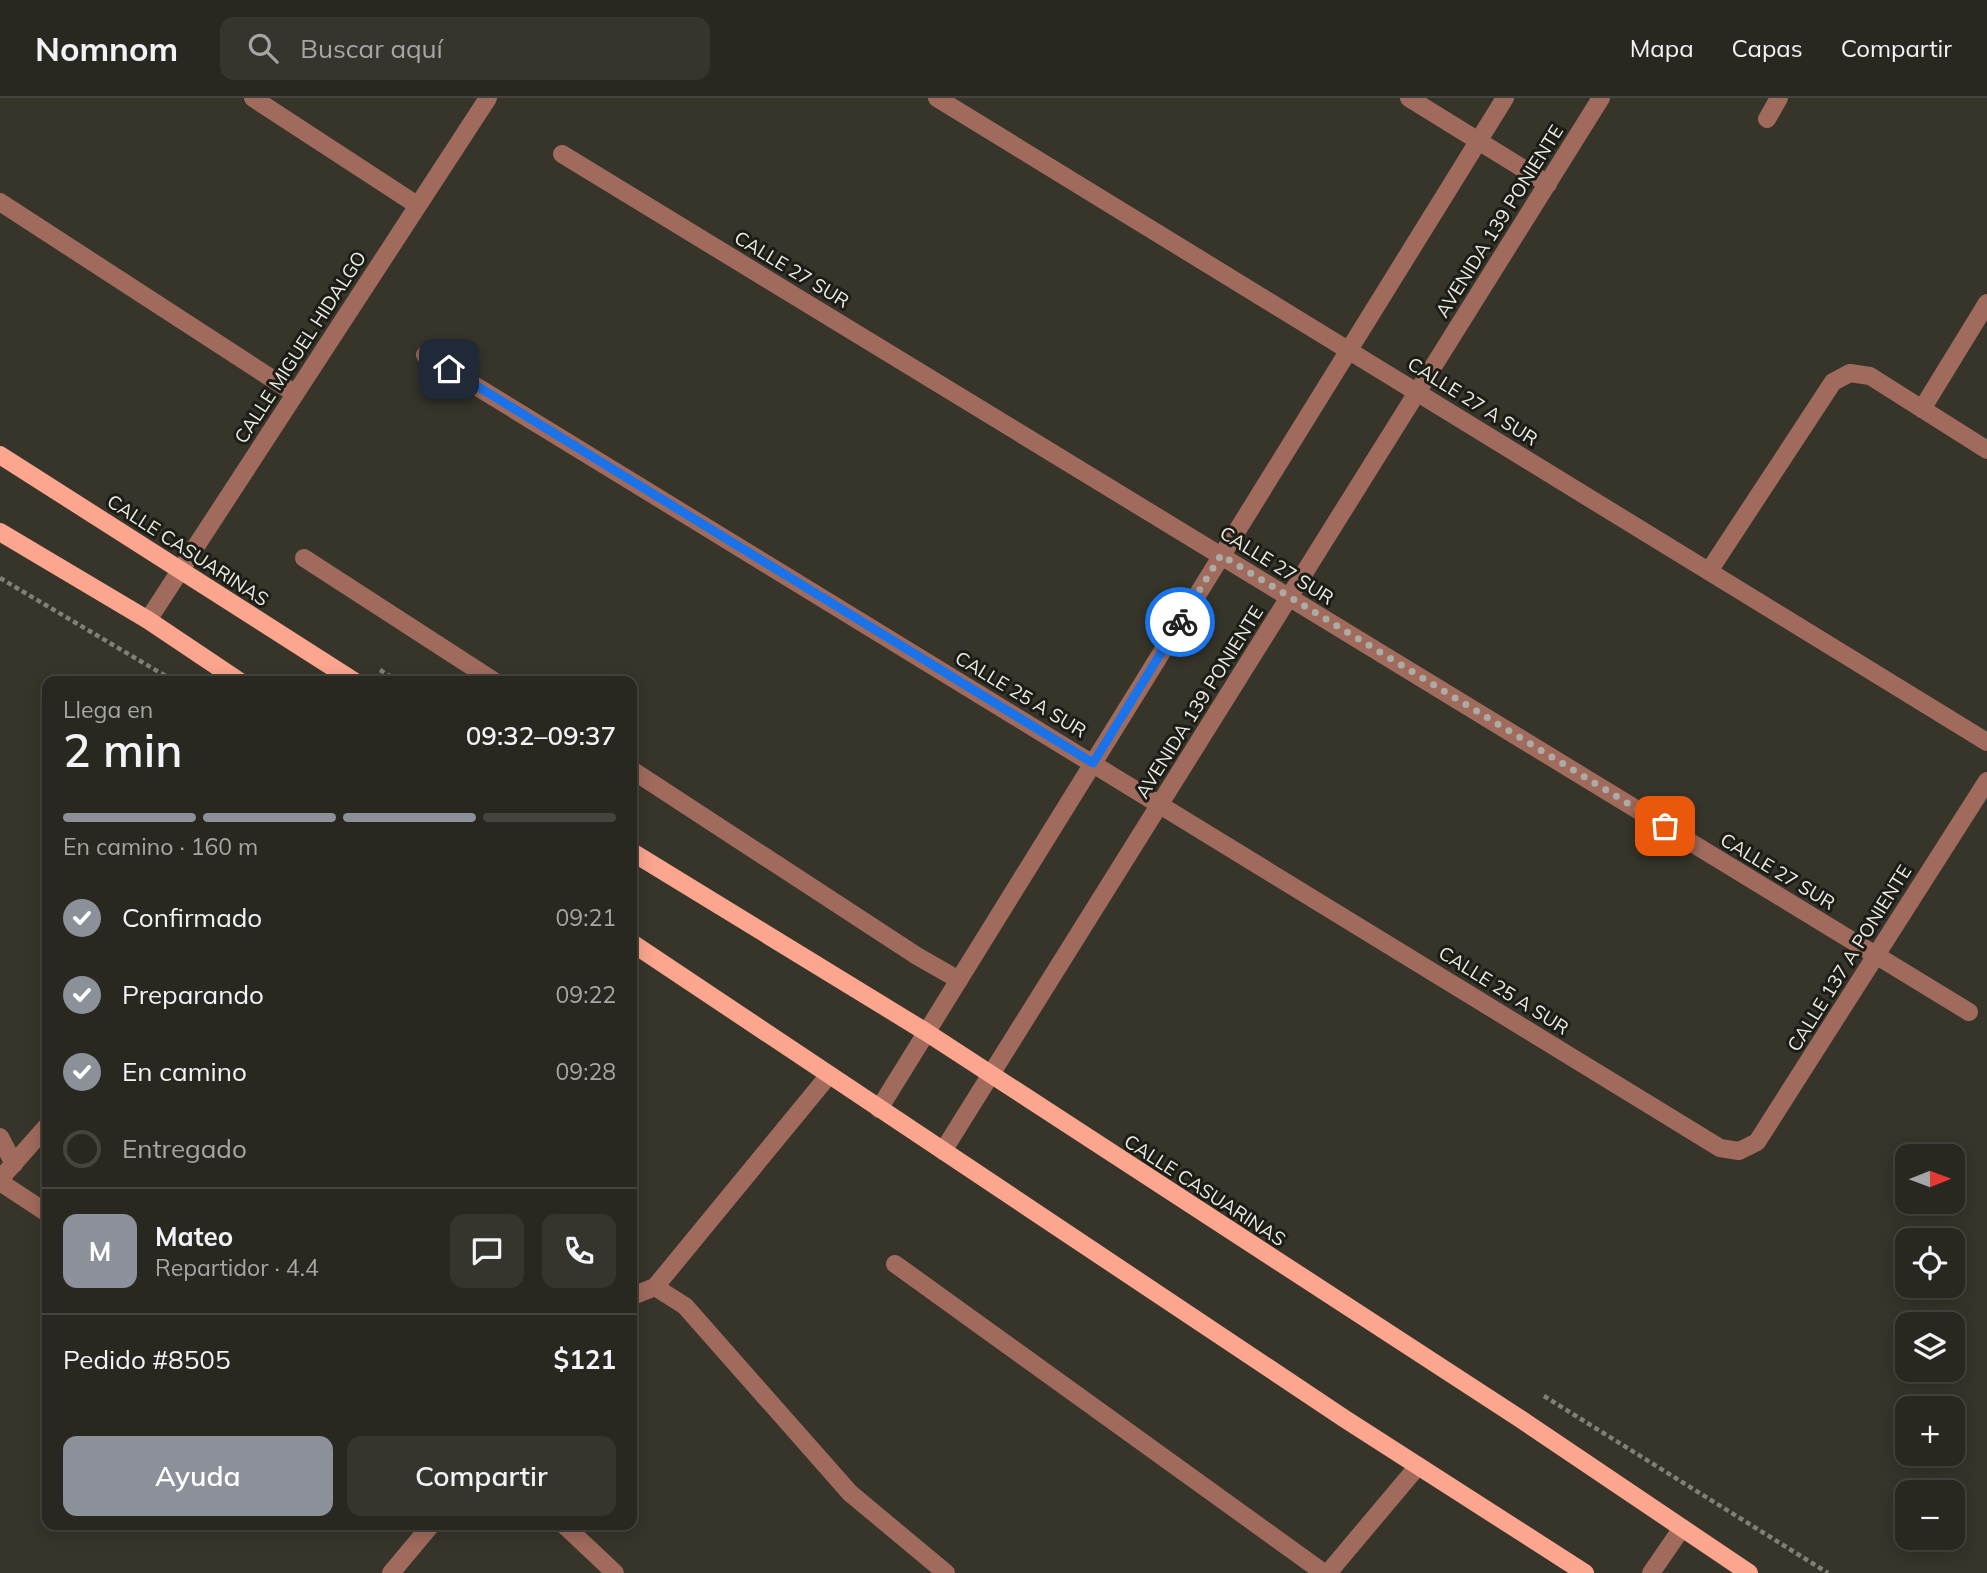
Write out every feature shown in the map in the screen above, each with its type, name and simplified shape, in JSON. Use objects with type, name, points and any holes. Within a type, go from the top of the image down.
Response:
[{"type":"main road","name":"CALLE CASUARINAS","points":[[0,455],[346,676]]},
{"type":"main road","points":[[0,532],[148,620],[232,676]]},
{"type":"main road","name":"CALLE CASUARINAS","points":[[637,855],[926,1032],[1519,1418],[1682,1528],[1730,1568],[1749,1573]]},
{"type":"main road","points":[[637,946],[1418,1466],[1585,1573]]},
{"type":"street","points":[[253,98],[417,205]]},
{"type":"street","name":"CALLE MIGUEL HIDALGO","points":[[148,620],[488,98]]},
{"type":"street","name":"CALLE 27 A SUR","points":[[937,98],[1987,742]]},
{"type":"street","points":[[1409,98],[1548,184]]},
{"type":"street","points":[[879,1109],[1505,98]]},
{"type":"street","name":"AVENIDA 139 PONIENTE","points":[[943,1151],[1601,98]]},
{"type":"street","points":[[1767,119],[1779,98]]},
{"type":"street","name":"CALLE 27 SUR","points":[[562,154],[1969,1012]]},
{"type":"street","points":[[0,202],[295,393]]},
{"type":"street","points":[[1922,409],[1987,303]]},
{"type":"street","name":"CALLE 25 A SUR","points":[[425,355],[1720,1148],[1739,1151]]},
{"type":"street","points":[[1709,571],[1833,382],[1850,373],[1870,376],[1987,450]]},
{"type":"street","points":[[304,558],[486,676]]},
{"type":"street","points":[[637,773],[959,980]]},
{"type":"street","name":"CALLE 137 A PONIENTE","points":[[1739,1151],[1757,1142],[1987,781]]},
{"type":"street","points":[[637,1294],[655,1287],[830,1075]]},
{"type":"street","points":[[42,1132],[0,1181],[42,1210]]},
{"type":"street","points":[[0,1137],[14,1164]]},
{"type":"street","points":[[895,1264],[1326,1573],[1418,1466]]},
{"type":"street","points":[[655,1287],[685,1306],[850,1493],[946,1573]]},
{"type":"street","points":[[1651,1573],[1682,1528]]},
{"type":"street","points":[[391,1573],[427,1530]]},
{"type":"street","points":[[568,1530],[615,1573]]},
{"type":"path","points":[[0,578],[166,676]]},
{"type":"way so far","points":[[1180,622],[1221,555],[1665,826]]},
{"type":"route","points":[[449,369],[1093,763],[1180,622]]}]
